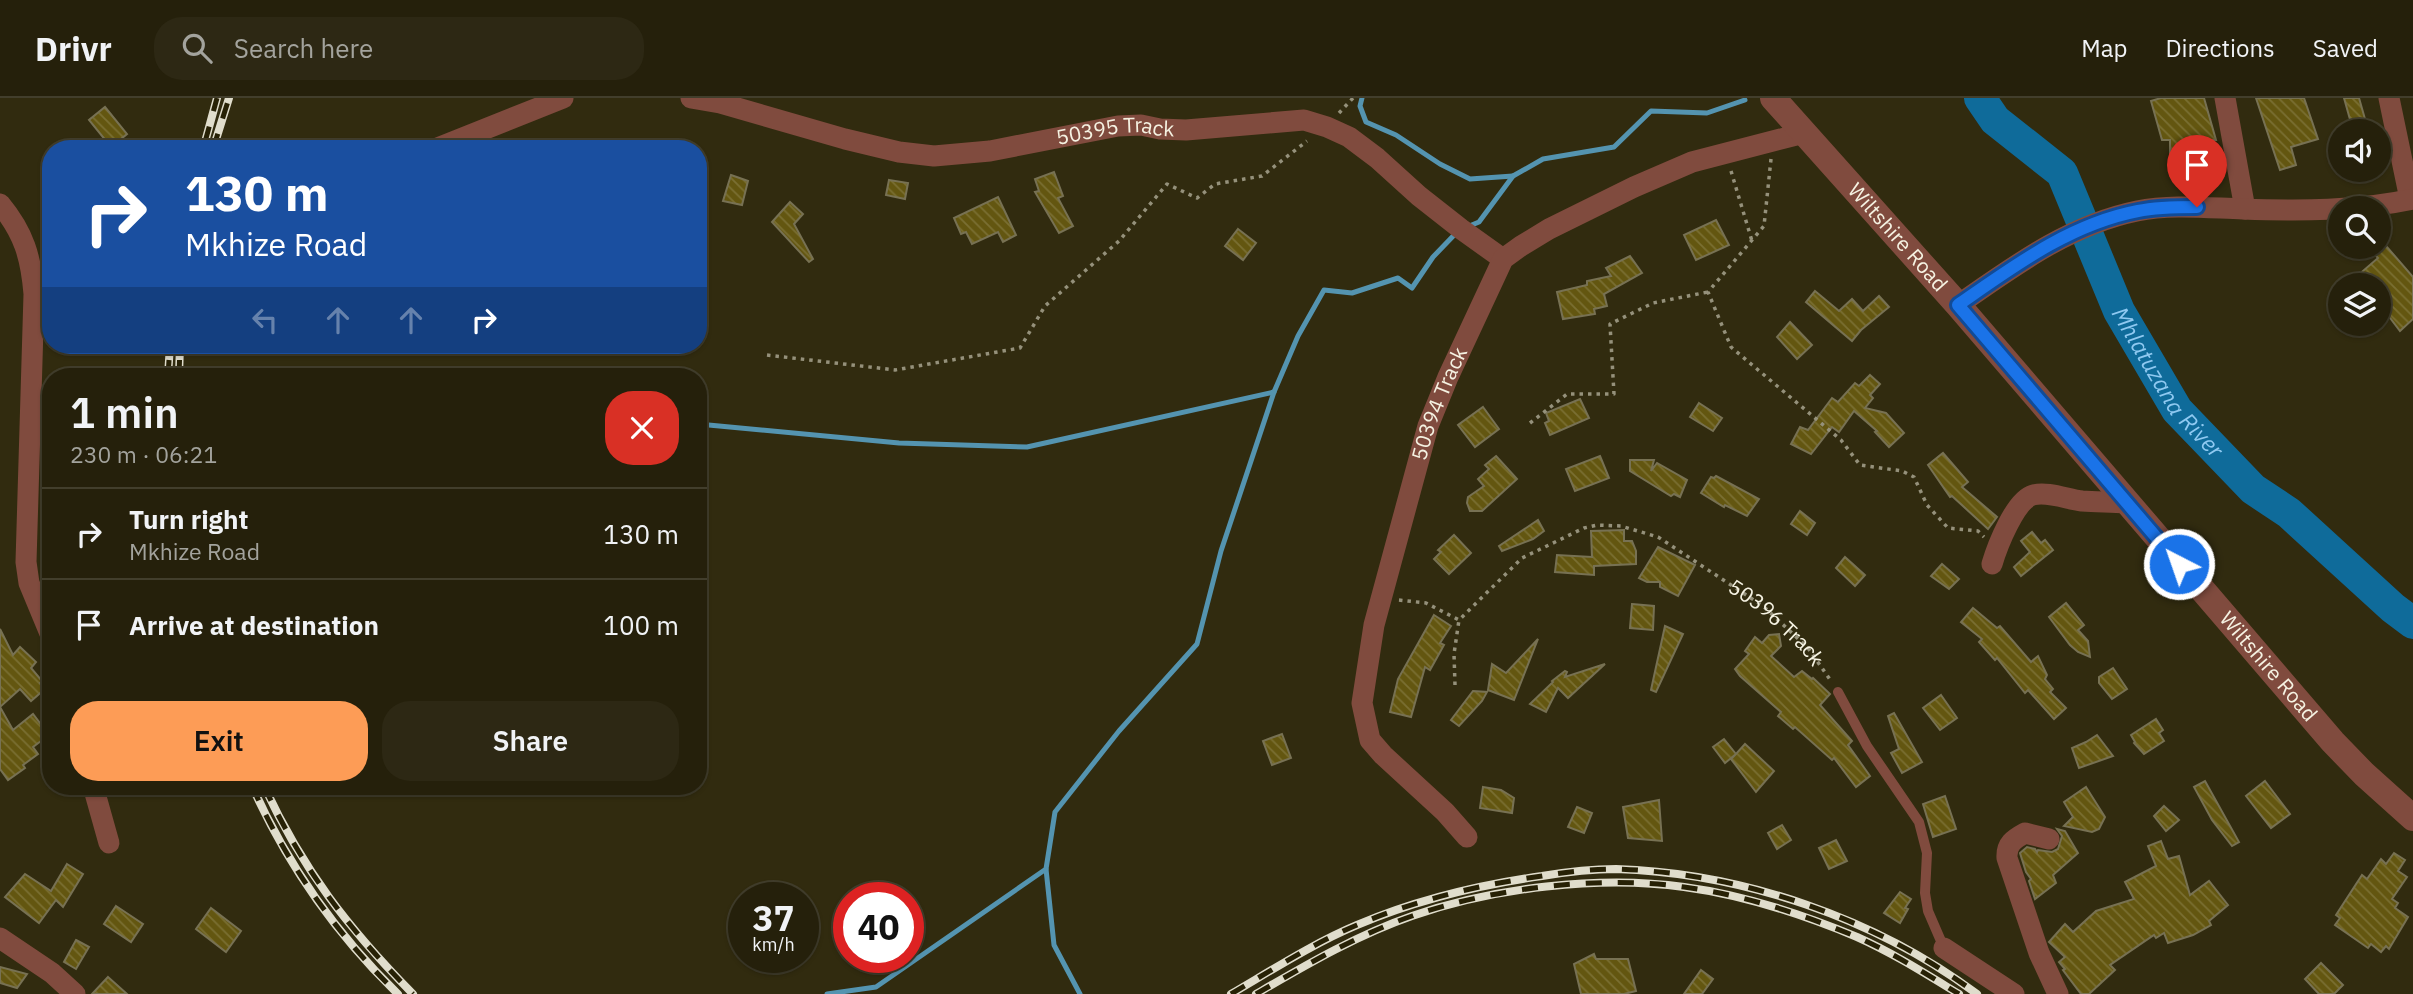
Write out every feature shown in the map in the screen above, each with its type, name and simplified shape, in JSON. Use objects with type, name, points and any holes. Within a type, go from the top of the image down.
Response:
[{"type":"street","points":[[458,140],[563,98]]},
{"type":"street","name":"50395 Track","points":[[691,98],[720,103],[900,152],[934,156],[990,151],[1118,126],[1141,125],[1186,130],[1304,120],[1349,137],[1419,196],[1503,260]]},
{"type":"street","name":"Wiltshire Road","points":[[1773,98],[1958,305],[2333,741],[2364,774],[2413,818]]},
{"type":"street","points":[[2225,98],[2245,209]]},
{"type":"street","points":[[1958,305],[2045,247],[2092,224],[2138,211],[2160,208],[2360,207],[2411,199],[2389,98]]},
{"type":"street","points":[[1503,260],[1549,229],[1692,162],[1804,133]]},
{"type":"street","points":[[0,204],[24,241],[31,262],[34,294],[26,562],[29,583],[42,614]]},
{"type":"street","name":"50394 Track","points":[[1467,837],[1445,812],[1382,755],[1370,740],[1362,703],[1367,662],[1380,602],[1428,426],[1503,260]]},
{"type":"street","points":[[1995,556],[2015,513],[2025,499],[2033,495],[2126,503]]},
{"type":"street","points":[[96,795],[109,843]]},
{"type":"street","points":[[2049,839],[2025,833],[2006,849],[2031,932],[2058,994]]},
{"type":"street","points":[[0,938],[52,973],[75,994]]},
{"type":"street","points":[[1944,948],[2014,994]]},
{"type":"lane","points":[[1838,692],[1867,746],[1919,822],[1927,853],[1925,893],[1928,911],[1944,948]]},
{"type":"path","points":[[767,355],[895,370],[1020,348],[1045,306],[1119,241],[1167,184],[1197,198],[1215,184],[1262,176],[1327,127],[1353,98]]},
{"type":"path","points":[[1725,152],[1752,241]]},
{"type":"path","points":[[1530,422],[1567,394],[1614,394],[1611,324],[1653,303],[1708,292],[1764,226],[1771,153]]},
{"type":"path","points":[[1708,292],[1731,347],[1841,440],[1860,466],[1902,471],[1914,477],[1927,505],[1948,528],[1978,531],[1995,556]]},
{"type":"path","name":"50396 Track","points":[[1459,620],[1522,558],[1584,528],[1597,525],[1620,526],[1658,537],[1763,606],[1808,648],[1838,692]]},
{"type":"path","points":[[1380,602],[1403,600],[1426,603],[1459,620],[1454,653],[1455,684]]},
{"type":"building","points":[[2161,98],[2204,98],[2216,140],[2213,140],[2215,155],[2187,159],[2187,162],[2170,162],[2170,140],[2162,140],[2151,101]]},
{"type":"building","points":[[2256,98],[2304,98],[2318,139],[2291,147],[2296,165],[2280,170]]},
{"type":"building","points":[[2344,98],[2359,98],[2365,119],[2350,119]]},
{"type":"building","points":[[105,107],[127,134],[120,140],[105,140],[89,120]]},
{"type":"building","points":[[1054,172],[1063,196],[1058,198],[1073,226],[1059,233],[1035,192],[1039,191],[1035,179]]},
{"type":"building","points":[[731,175],[748,181],[742,205],[723,201]]},
{"type":"building","points":[[889,180],[908,183],[905,199],[886,195]]},
{"type":"building","points":[[998,197],[1016,235],[1003,242],[998,232],[972,244],[966,232],[961,234],[954,218]]},
{"type":"building","points":[[790,202],[803,214],[794,224],[813,259],[809,262],[772,222]]},
{"type":"building","points":[[1716,220],[1729,245],[1696,260],[1684,235]]},
{"type":"building","points":[[1238,229],[1256,243],[1243,260],[1225,246]]},
{"type":"building","points":[[2391,252],[2413,277],[2413,319],[2400,331],[2391,319],[2391,273],[2361,273],[2377,259],[2391,259]]},
{"type":"building","points":[[1630,256],[1642,273],[1604,294],[1607,306],[1594,309],[1595,314],[1563,319],[1557,292],[1611,276],[1606,268]]},
{"type":"building","points":[[1815,291],[1839,311],[1852,299],[1863,311],[1879,296],[1889,307],[1852,341],[1806,302]]},
{"type":"building","points":[[1790,322],[1812,345],[1797,359],[1777,337]]},
{"type":"building","points":[[1870,375],[1880,384],[1870,395],[1873,398],[1865,408],[1886,413],[1904,433],[1889,447],[1875,432],[1877,431],[1854,411],[1839,432],[1832,427],[1811,454],[1791,444],[1800,427],[1808,430],[1832,398],[1838,402],[1855,383],[1859,386]]},
{"type":"building","points":[[1580,399],[1589,418],[1550,435],[1545,423],[1549,421],[1546,413]]},
{"type":"building","points":[[1699,403],[1722,418],[1713,431],[1690,417]]},
{"type":"building","points":[[1483,407],[1499,429],[1475,447],[1458,425]]},
{"type":"building","points":[[1943,453],[1968,482],[1962,487],[1997,517],[1988,529],[1950,497],[1928,465]]},
{"type":"building","points":[[1496,456],[1517,479],[1482,511],[1470,511],[1468,497],[1484,486],[1478,479],[1489,469],[1485,465]]},
{"type":"building","points":[[1600,456],[1609,478],[1575,491],[1566,469]]},
{"type":"building","points":[[1630,460],[1654,460],[1651,471],[1657,463],[1687,480],[1680,497],[1674,494],[1671,496],[1630,471]]},
{"type":"building","points":[[1716,476],[1759,499],[1747,516],[1725,505],[1724,507],[1701,493],[1711,477]]},
{"type":"building","points":[[1800,511],[1815,523],[1807,535],[1791,524]]},
{"type":"building","points":[[1538,520],[1544,531],[1533,539],[1502,551],[1499,546]]},
{"type":"building","points":[[1624,530],[1624,541],[1632,541],[1636,551],[1636,564],[1594,566],[1594,575],[1555,572],[1557,555],[1592,557],[1591,531]]},
{"type":"building","points":[[2032,532],[2041,543],[2045,540],[2053,550],[2021,576],[2014,567],[2030,552],[2021,541]]},
{"type":"building","points":[[1454,535],[1471,553],[1449,574],[1434,559],[1441,552],[1438,550]]},
{"type":"building","points":[[1658,547],[1695,565],[1678,596],[1660,587],[1660,582],[1647,582],[1639,578]]},
{"type":"building","points":[[1845,557],[1865,575],[1855,586],[1836,568]]},
{"type":"building","points":[[1942,564],[1959,579],[1949,589],[1931,576]]},
{"type":"building","points":[[2066,603],[2084,625],[2078,630],[2088,641],[2090,657],[2070,645],[2049,617]]},
{"type":"building","points":[[1632,604],[1654,606],[1653,630],[1630,628]]},
{"type":"building","points":[[1973,608],[1997,628],[2000,626],[2031,662],[2038,656],[2047,675],[2045,679],[2053,689],[2050,692],[2066,708],[2054,719],[2028,690],[2025,693],[1997,658],[1995,660],[1979,642],[1982,639],[1961,622]]},
{"type":"building","points":[[1434,615],[1451,626],[1440,643],[1444,645],[1430,670],[1425,667],[1411,717],[1390,712],[1398,679]]},
{"type":"building","points":[[1665,626],[1683,634],[1656,692],[1651,690]]},
{"type":"building","points":[[0,629],[13,655],[20,647],[36,662],[31,668],[42,681],[42,692],[31,701],[20,689],[0,707]]},
{"type":"building","points":[[1779,634],[1781,646],[1771,656],[1794,677],[1802,671],[1830,694],[1820,705],[1852,741],[1848,745],[1870,776],[1856,787],[1834,758],[1832,760],[1795,727],[1793,729],[1778,716],[1781,712],[1735,669],[1749,654],[1745,651],[1755,637],[1762,643],[1769,635]]},
{"type":"building","points":[[1538,639],[1514,700],[1488,690],[1492,664],[1506,673]]},
{"type":"building","points":[[1605,664],[1568,698],[1558,688],[1546,712],[1530,704],[1565,671],[1565,677]]},
{"type":"building","points":[[2113,668],[2127,689],[2112,699],[2099,683],[2099,677]]},
{"type":"building","points":[[1473,691],[1487,692],[1459,726],[1451,720]]},
{"type":"building","points":[[1941,695],[1957,718],[1940,730],[1923,708]]},
{"type":"building","points":[[0,707],[13,730],[33,714],[42,726],[42,740],[33,747],[38,754],[8,780],[0,769]]},
{"type":"building","points":[[1894,713],[1922,762],[1902,773],[1891,753],[1899,749],[1888,716]]},
{"type":"building","points":[[2156,719],[2163,730],[2159,733],[2164,741],[2144,754],[2131,735]]},
{"type":"building","points":[[1282,734],[1291,758],[1272,765],[1263,741]]},
{"type":"building","points":[[2097,735],[2113,756],[2079,768],[2072,748]]},
{"type":"building","points":[[1724,739],[1736,754],[1725,763],[1713,747]]},
{"type":"building","points":[[1745,744],[1774,771],[1756,792],[1731,759]]},
{"type":"building","points":[[2205,781],[2239,842],[2232,846],[2212,820],[2194,787]]},
{"type":"building","points":[[2265,781],[2290,814],[2271,828],[2246,796]]},
{"type":"building","points":[[1483,787],[1501,790],[1514,798],[1512,813],[1480,808]]},
{"type":"building","points":[[2086,787],[2105,817],[2099,829],[2092,832],[2064,826],[2073,817],[2064,802]]},
{"type":"building","points":[[1945,796],[1956,829],[1933,837],[1923,804]]},
{"type":"building","points":[[1659,800],[1662,841],[1628,838],[1623,807]]},
{"type":"building","points":[[2164,806],[2179,820],[2166,831],[2154,816]]},
{"type":"building","points":[[1577,807],[1592,813],[1584,833],[1568,827]]},
{"type":"building","points":[[1782,825],[1791,840],[1777,849],[1768,833]]},
{"type":"building","points":[[2057,829],[2065,831],[2078,853],[2053,875],[2056,883],[2035,899],[2029,881],[2031,879],[2020,853],[2027,847],[2037,852],[2052,852],[2058,849],[2062,836]]},
{"type":"building","points":[[1836,840],[1847,861],[1829,869],[1819,848]]},
{"type":"building","points":[[2161,841],[2168,859],[2179,856],[2190,895],[2209,881],[2228,905],[2209,921],[2211,925],[2193,935],[2168,943],[2164,933],[2156,938],[2154,935],[2110,965],[2115,970],[2089,994],[2081,994],[2059,962],[2065,957],[2049,942],[2065,924],[2073,932],[2096,911],[2134,899],[2125,882],[2156,866],[2148,846]]},
{"type":"building","points":[[2394,853],[2405,860],[2398,871],[2407,877],[2392,899],[2398,903],[2395,908],[2408,917],[2389,949],[2386,946],[2381,952],[2371,944],[2368,948],[2335,925],[2340,918],[2336,915],[2362,875],[2367,879],[2381,859],[2386,864]]},
{"type":"building","points":[[67,864],[83,874],[63,907],[56,900],[39,923],[5,897],[25,874],[51,891]]},
{"type":"building","points":[[1900,892],[1911,899],[1900,923],[1884,913]]},
{"type":"building","points":[[116,906],[143,924],[131,942],[104,924]]},
{"type":"building","points":[[211,908],[241,931],[226,952],[196,929]]},
{"type":"building","points":[[76,940],[89,947],[76,969],[64,962]]},
{"type":"building","points":[[1594,954],[1596,959],[1628,959],[1636,991],[1624,994],[1581,994],[1574,964]]},
{"type":"building","points":[[2321,963],[2343,985],[2334,994],[2319,994],[2305,979]]},
{"type":"building","points":[[0,967],[27,974],[17,988],[0,983]]},
{"type":"building","points":[[1701,970],[1713,979],[1702,994],[1684,994]]},
{"type":"building","points":[[108,977],[127,994],[92,994]]},
{"type":"waterway","points":[[1362,98],[1360,106],[1366,122],[1396,135],[1440,164],[1470,179],[1513,176]]},
{"type":"waterway","name":"Mhlatuzana River","points":[[1980,98],[1995,120],[2062,173],[2119,311],[2177,410],[2253,489],[2289,513],[2413,623]]},
{"type":"waterway","points":[[1467,227],[1479,222],[1513,176],[1543,159],[1614,147],[1651,111],[1707,113],[1745,100]]},
{"type":"waterway","points":[[827,994],[876,987],[1046,869],[1055,812],[1119,731],[1197,644],[1221,551],[1274,392],[1298,336],[1324,290],[1352,293],[1398,278],[1412,288],[1433,257],[1458,231]]},
{"type":"waterway","points":[[707,425],[899,443],[1027,447],[1274,392]]},
{"type":"waterway","points":[[1046,869],[1054,945],[1080,994]]},
{"type":"railway","points":[[206,140],[217,98]]},
{"type":"railway","points":[[216,140],[229,98]]},
{"type":"railway","points":[[169,354],[169,368]]},
{"type":"railway","points":[[179,368],[180,354]]},
{"type":"railway","points":[[256,795],[281,843],[315,897],[354,947],[398,994]]},
{"type":"railway","points":[[268,795],[295,845],[329,897],[413,994]]},
{"type":"railway","points":[[1231,994],[1325,940],[1402,908],[1494,884],[1569,872],[1616,869],[1664,872],[1712,880],[1806,904],[1895,943],[1977,994]]},
{"type":"railway","points":[[1256,994],[1352,941],[1443,906],[1546,886],[1617,883],[1684,887],[1751,900],[1794,913],[1870,943],[1959,994]]},
{"type":"route","points":[[2179,564],[1958,305],[2021,261],[2092,224],[2138,211],[2197,207]]}]
